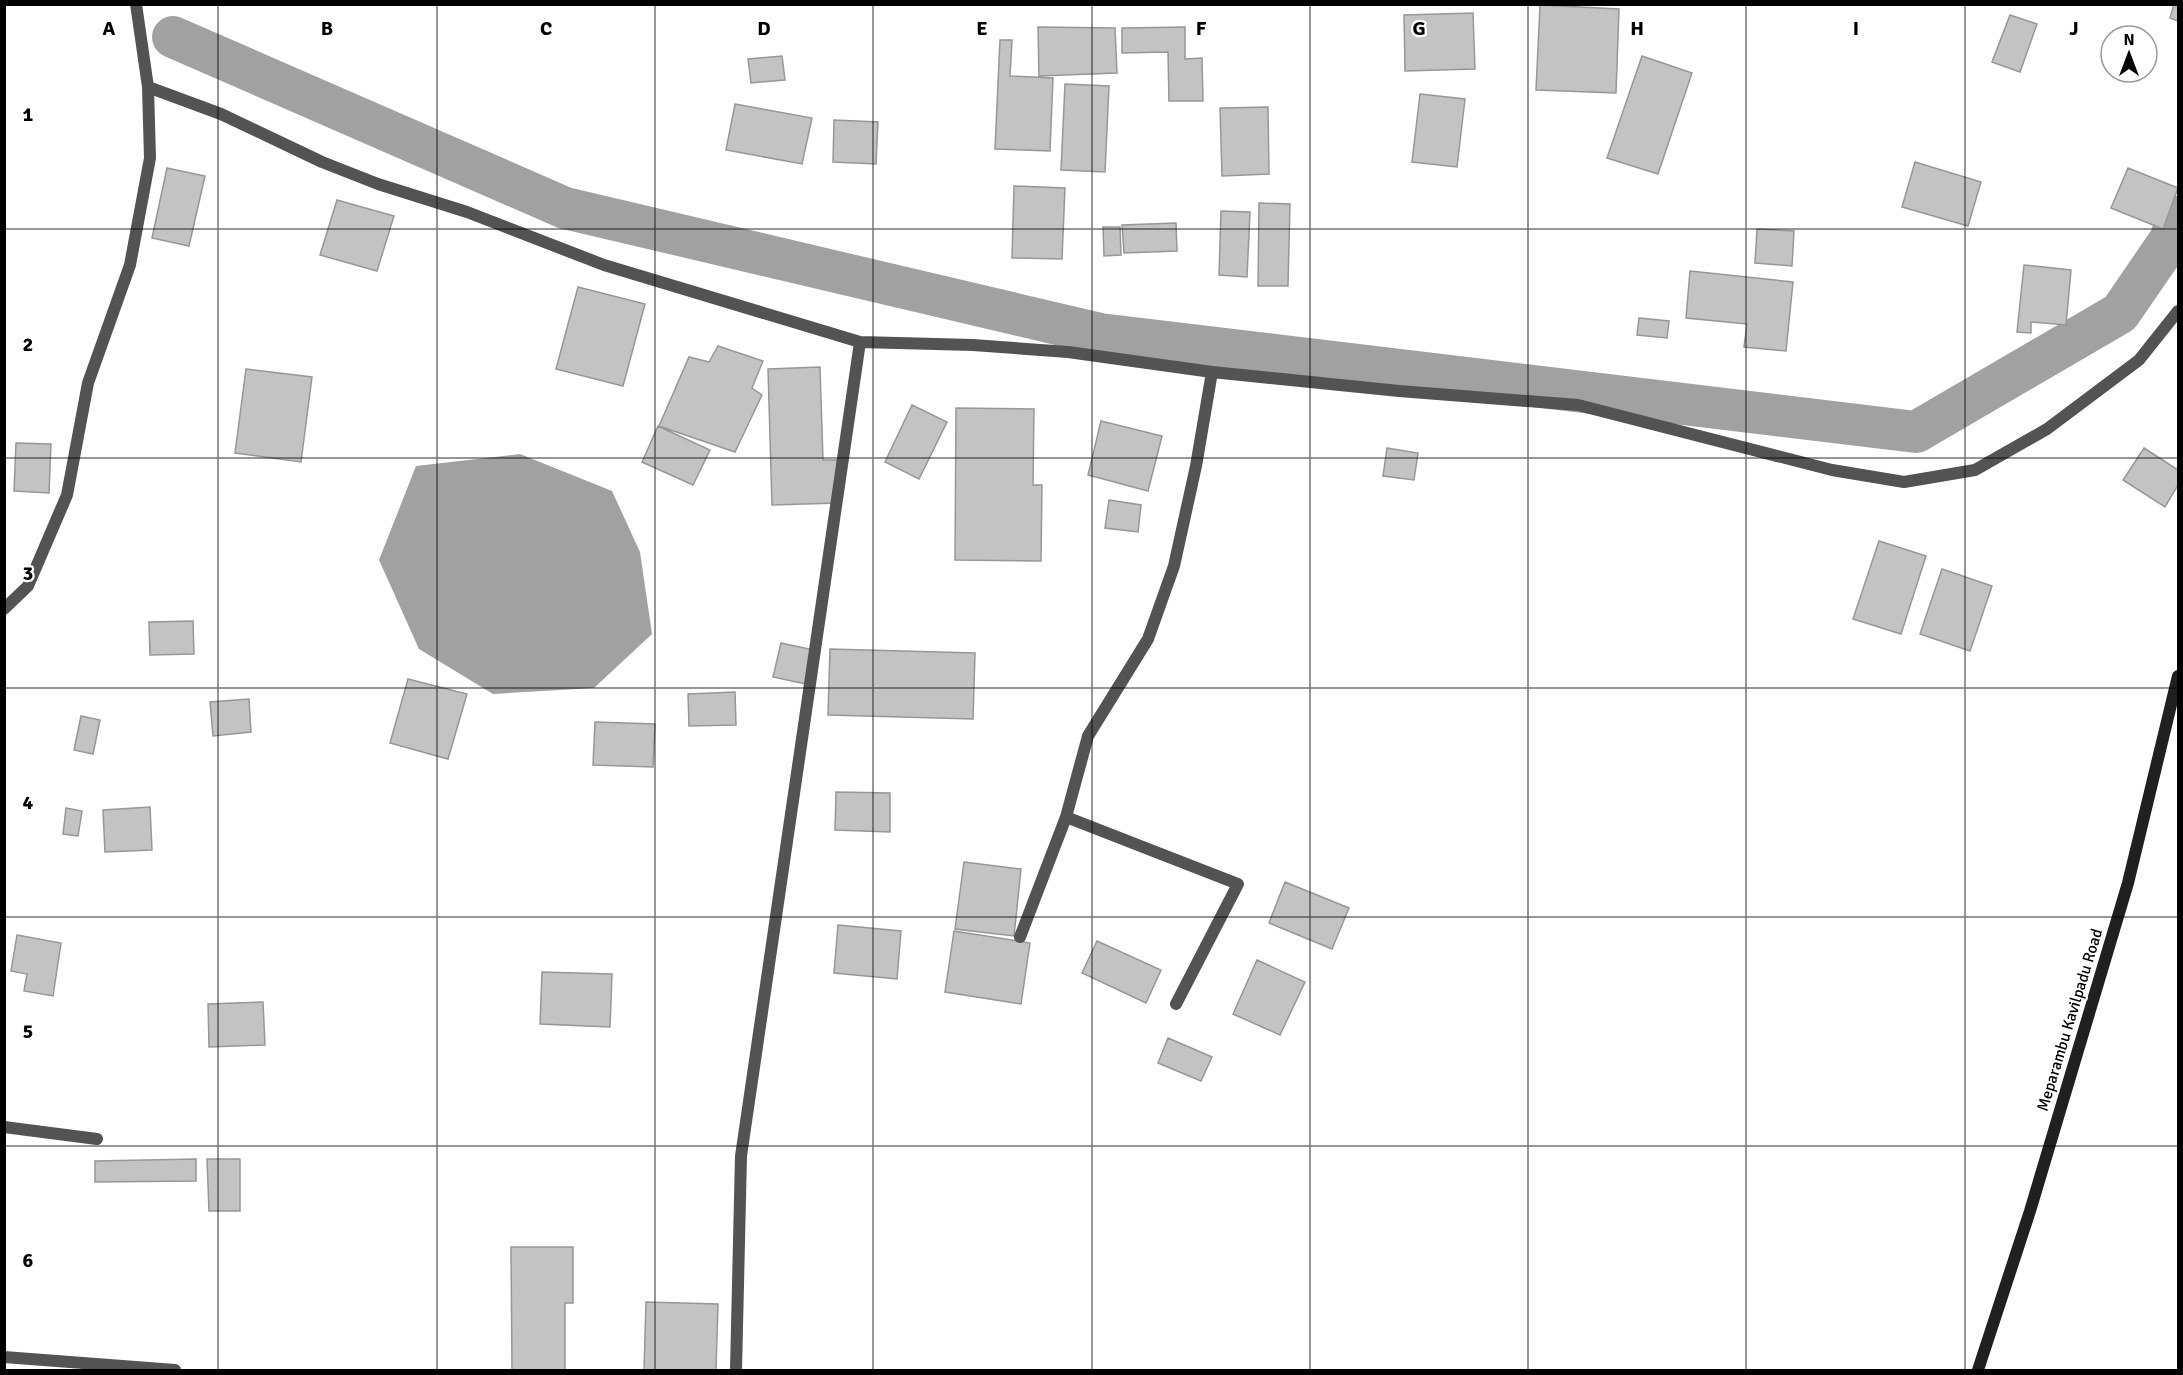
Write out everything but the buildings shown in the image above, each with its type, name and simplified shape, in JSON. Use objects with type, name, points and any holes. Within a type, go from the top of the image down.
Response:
[{"type":"main road","name":"Meparambu Kavilpadu Road","points":[[1978,1371],[2030,1210],[2128,883],[2178,675]]},
{"type":"street","points":[[4,609],[28,586],[67,495],[88,383],[130,265],[150,158],[148,87],[136,4]]},
{"type":"street","points":[[148,87],[221,114],[322,162],[378,184],[466,212],[604,265],[860,342],[973,345],[1068,352],[1212,372],[1398,391],[1578,405],[1832,470],[1904,482],[1975,470],[2047,429],[2139,360],[2178,311]]},
{"type":"street","points":[[736,1371],[741,1156],[860,342]]},
{"type":"street","points":[[1020,937],[1066,816],[1088,736],[1148,639],[1174,566],[1196,466],[1212,372]]},
{"type":"street","points":[[1066,816],[1239,884],[1176,1004]]},
{"type":"street","points":[[4,1127],[97,1139]]},
{"type":"street","points":[[4,1357],[175,1371]]},
{"type":"shaded area","points":[[520,454],[612,491],[640,552],[652,634],[594,688],[493,694],[419,649],[379,560],[416,466]]},
{"type":"waterway","points":[[173,37],[565,208],[1100,334],[1916,432],[2120,313],[2170,240],[2178,217]]}]
